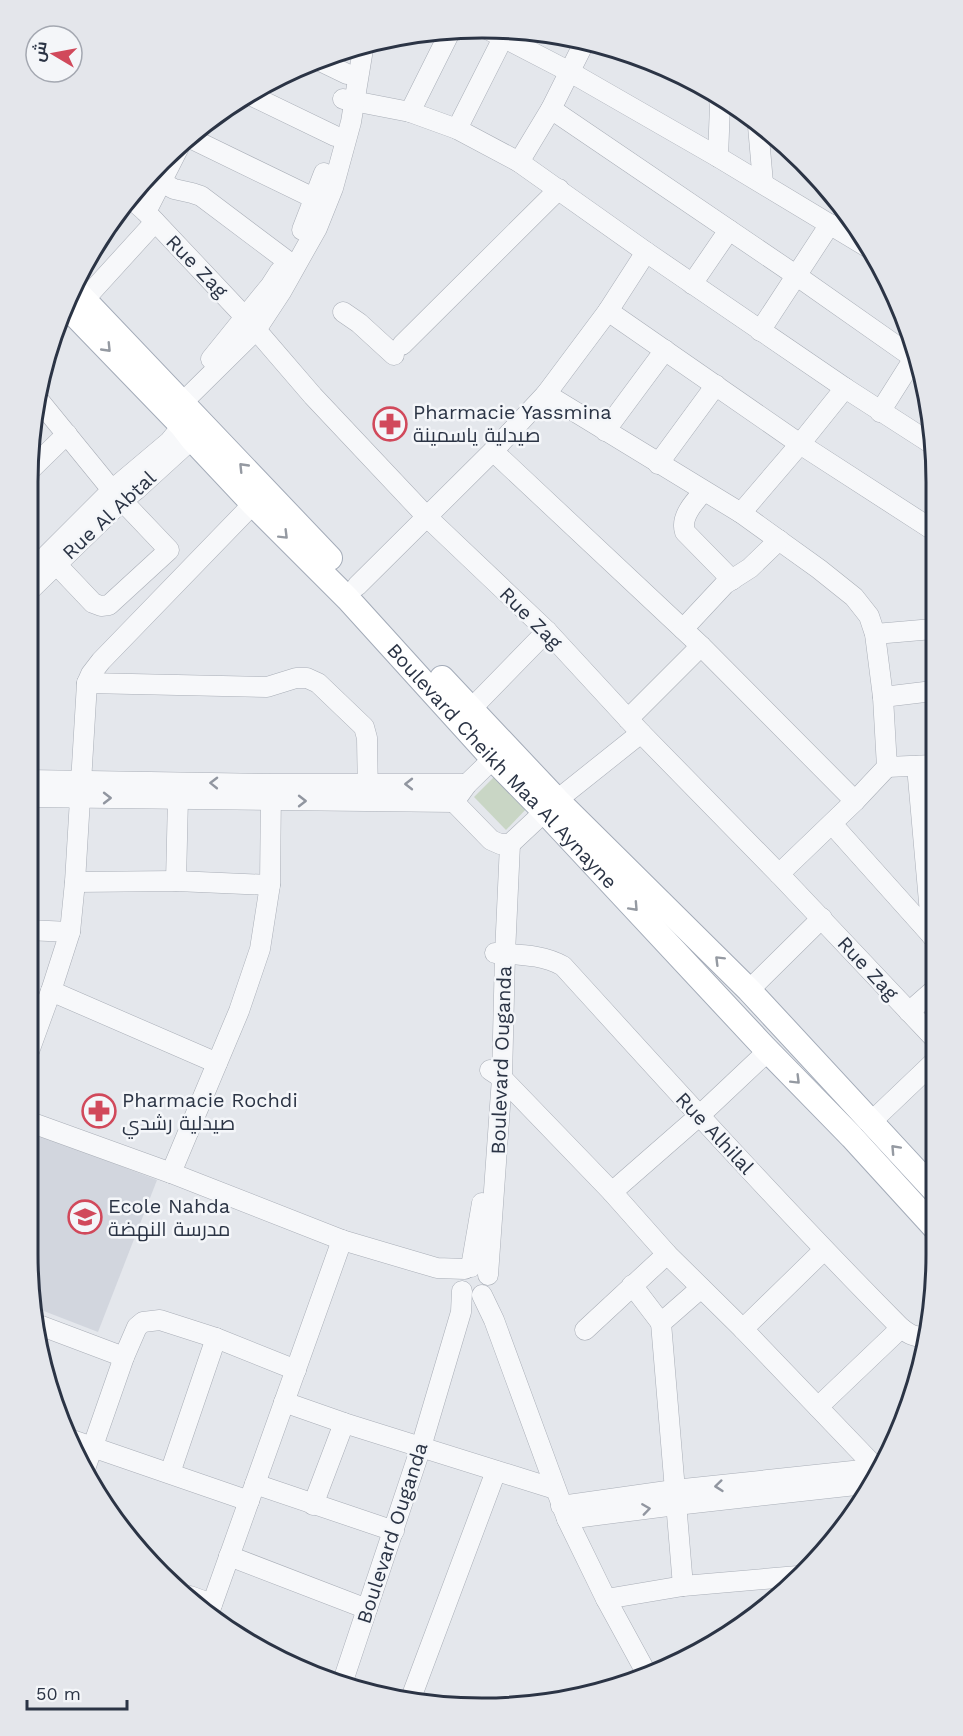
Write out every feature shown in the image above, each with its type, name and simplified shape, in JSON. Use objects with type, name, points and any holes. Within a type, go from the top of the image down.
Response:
[{"type":"main road","name":"Boulevard Cheikh Maa Al Aynayne","points":[[77,300],[357,586],[471,709],[500,753]]},
{"type":"main road","name":"Boulevard Cheikh Maa Al Aynayne","points":[[185,411],[253,504],[551,806],[768,1051],[852,1137],[926,1218]]},
{"type":"main road","name":"Boulevard Cheikh Maa Al Aynayne","points":[[551,806],[749,990],[926,1182]]},
{"type":"street","points":[[457,129],[497,38]]},
{"type":"street","points":[[510,38],[763,183],[853,238]]},
{"type":"street","points":[[410,112],[447,39]]},
{"type":"street","points":[[519,162],[551,109],[581,49]]},
{"type":"street","points":[[250,323],[281,292],[317,228],[335,136],[349,100],[361,55]]},
{"type":"street","points":[[250,323],[321,202],[351,122],[347,74],[349,58]]},
{"type":"street","points":[[328,65],[347,74]]},
{"type":"street","points":[[257,99],[335,136]]},
{"type":"street","points":[[349,100],[410,112],[457,129],[519,162],[760,331],[924,439]]},
{"type":"street","points":[[718,157],[720,107]]},
{"type":"street","points":[[551,109],[905,351]]},
{"type":"street","points":[[760,136],[763,183]]},
{"type":"street","points":[[197,141],[321,202]]},
{"type":"street","points":[[79,294],[151,217],[161,182],[168,168]]},
{"type":"street","points":[[161,182],[174,189],[201,196],[286,260]]},
{"type":"street","points":[[343,312],[398,350],[558,189]]},
{"type":"street","name":"Rue Zag","points":[[136,203],[250,323],[313,396],[427,517],[547,631],[634,726],[822,918],[926,1030]]},
{"type":"street","points":[[760,331],[830,224]]},
{"type":"street","points":[[692,284],[729,230]]},
{"type":"street","points":[[357,586],[493,451],[546,394],[608,311],[646,252]]},
{"type":"street","points":[[608,311],[800,444],[926,525]]},
{"type":"street","name":"Rue Al Abtal","points":[[38,567],[117,495],[169,442],[203,368],[250,323]]},
{"type":"street","points":[[606,431],[665,350]]},
{"type":"street","points":[[880,412],[910,367]]},
{"type":"street","points":[[658,464],[716,385]]},
{"type":"street","points":[[741,513],[845,388]]},
{"type":"street","points":[[546,394],[741,513],[854,597],[869,616],[875,634],[883,697],[887,767]]},
{"type":"street","points":[[44,406],[117,495],[190,569]]},
{"type":"street","points":[[38,462],[67,434]]},
{"type":"street","points":[[493,451],[701,646],[855,801]]},
{"type":"street","points":[[704,491],[690,508],[683,528],[732,580]]},
{"type":"street","points":[[38,1027],[70,932],[87,683],[101,661],[253,504]]},
{"type":"street","points":[[683,630],[725,584],[750,568],[779,540]]},
{"type":"street","points":[[38,567],[93,603],[101,606],[109,605],[169,550]]},
{"type":"street","points":[[875,634],[926,630]]},
{"type":"street","points":[[471,709],[547,631]]},
{"type":"street","points":[[38,795],[81,789],[368,793],[454,802],[491,840],[509,842],[551,806],[634,726],[701,646]]},
{"type":"street","points":[[87,683],[267,687],[296,678],[307,678],[318,683],[364,727],[368,738],[368,793]]},
{"type":"street","points":[[883,697],[926,692]]},
{"type":"street","points":[[454,802],[467,784],[500,753]]},
{"type":"street","points":[[779,874],[887,767],[925,766],[926,787]]},
{"type":"street","points":[[38,782],[81,789],[178,798],[271,792]]},
{"type":"street","points":[[368,793],[467,784]]},
{"type":"street","points":[[171,1173],[239,1011],[260,949],[270,885],[271,792]]},
{"type":"street","points":[[176,881],[178,798]]},
{"type":"street","points":[[832,824],[926,929]]},
{"type":"street","name":"Boulevard Ouganda","points":[[344,1677],[422,1448],[470,1287],[482,1208],[496,1074],[500,953],[509,842]]},
{"type":"street","points":[[75,882],[176,881],[270,885]]},
{"type":"street","points":[[749,990],[822,918]]},
{"type":"street","points":[[38,931],[70,932]]},
{"type":"street","name":"Rue Alhilal","points":[[500,953],[536,956],[552,960],[563,966],[824,1250],[901,1328],[918,1337]]},
{"type":"street","points":[[51,991],[217,1063]]},
{"type":"street","points":[[909,1012],[926,997]]},
{"type":"street","points":[[612,1192],[699,1116],[768,1051]]},
{"type":"street","points":[[870,1123],[926,1070]]},
{"type":"street","points":[[496,1074],[612,1192],[667,1254],[743,1329],[872,1466]]},
{"type":"street","points":[[38,1125],[171,1173],[342,1240],[437,1268],[470,1287],[494,1320],[561,1505],[606,1599],[644,1668]]},
{"type":"street","points":[[211,1607],[342,1240]]},
{"type":"street","points":[[743,1329],[824,1250]]},
{"type":"street","points":[[585,1330],[667,1254]]},
{"type":"street","points":[[632,1285],[661,1323],[683,1586]]},
{"type":"street","points":[[661,1323],[701,1288]]},
{"type":"street","points":[[88,1460],[124,1357],[138,1327],[143,1322],[160,1320],[216,1338],[296,1370]]},
{"type":"street","points":[[43,1326],[124,1357]]},
{"type":"street","points":[[818,1407],[901,1328]]},
{"type":"street","points":[[170,1473],[216,1338]]},
{"type":"street","points":[[284,1402],[496,1471],[561,1505],[675,1498],[867,1474]]},
{"type":"street","points":[[313,1505],[344,1423]]},
{"type":"street","points":[[79,1443],[170,1473],[313,1505],[394,1531]]},
{"type":"street","points":[[413,1693],[496,1471]]},
{"type":"street","points":[[229,1556],[367,1609]]},
{"type":"street","points":[[606,1599],[683,1586],[785,1577]]},
{"type":"shaded area","name":"Ecole Nahda مدرسة النهضة","points":[[38,1134],[157,1180],[98,1332],[41,1310],[38,1284]]},
{"type":"green space","points":[[497,774],[529,806],[506,830],[474,797]]},
{"type":"place","name":"Pharmacie Yassmina صيدلية ياسمينة","points":[[390,424]]},
{"type":"place","name":"Pharmacie Rochdi صيدلية رشدي","points":[[99,1111]]},
{"type":"place","name":"Ecole Nahda مدرسة النهضة","points":[[85,1217]]}]
